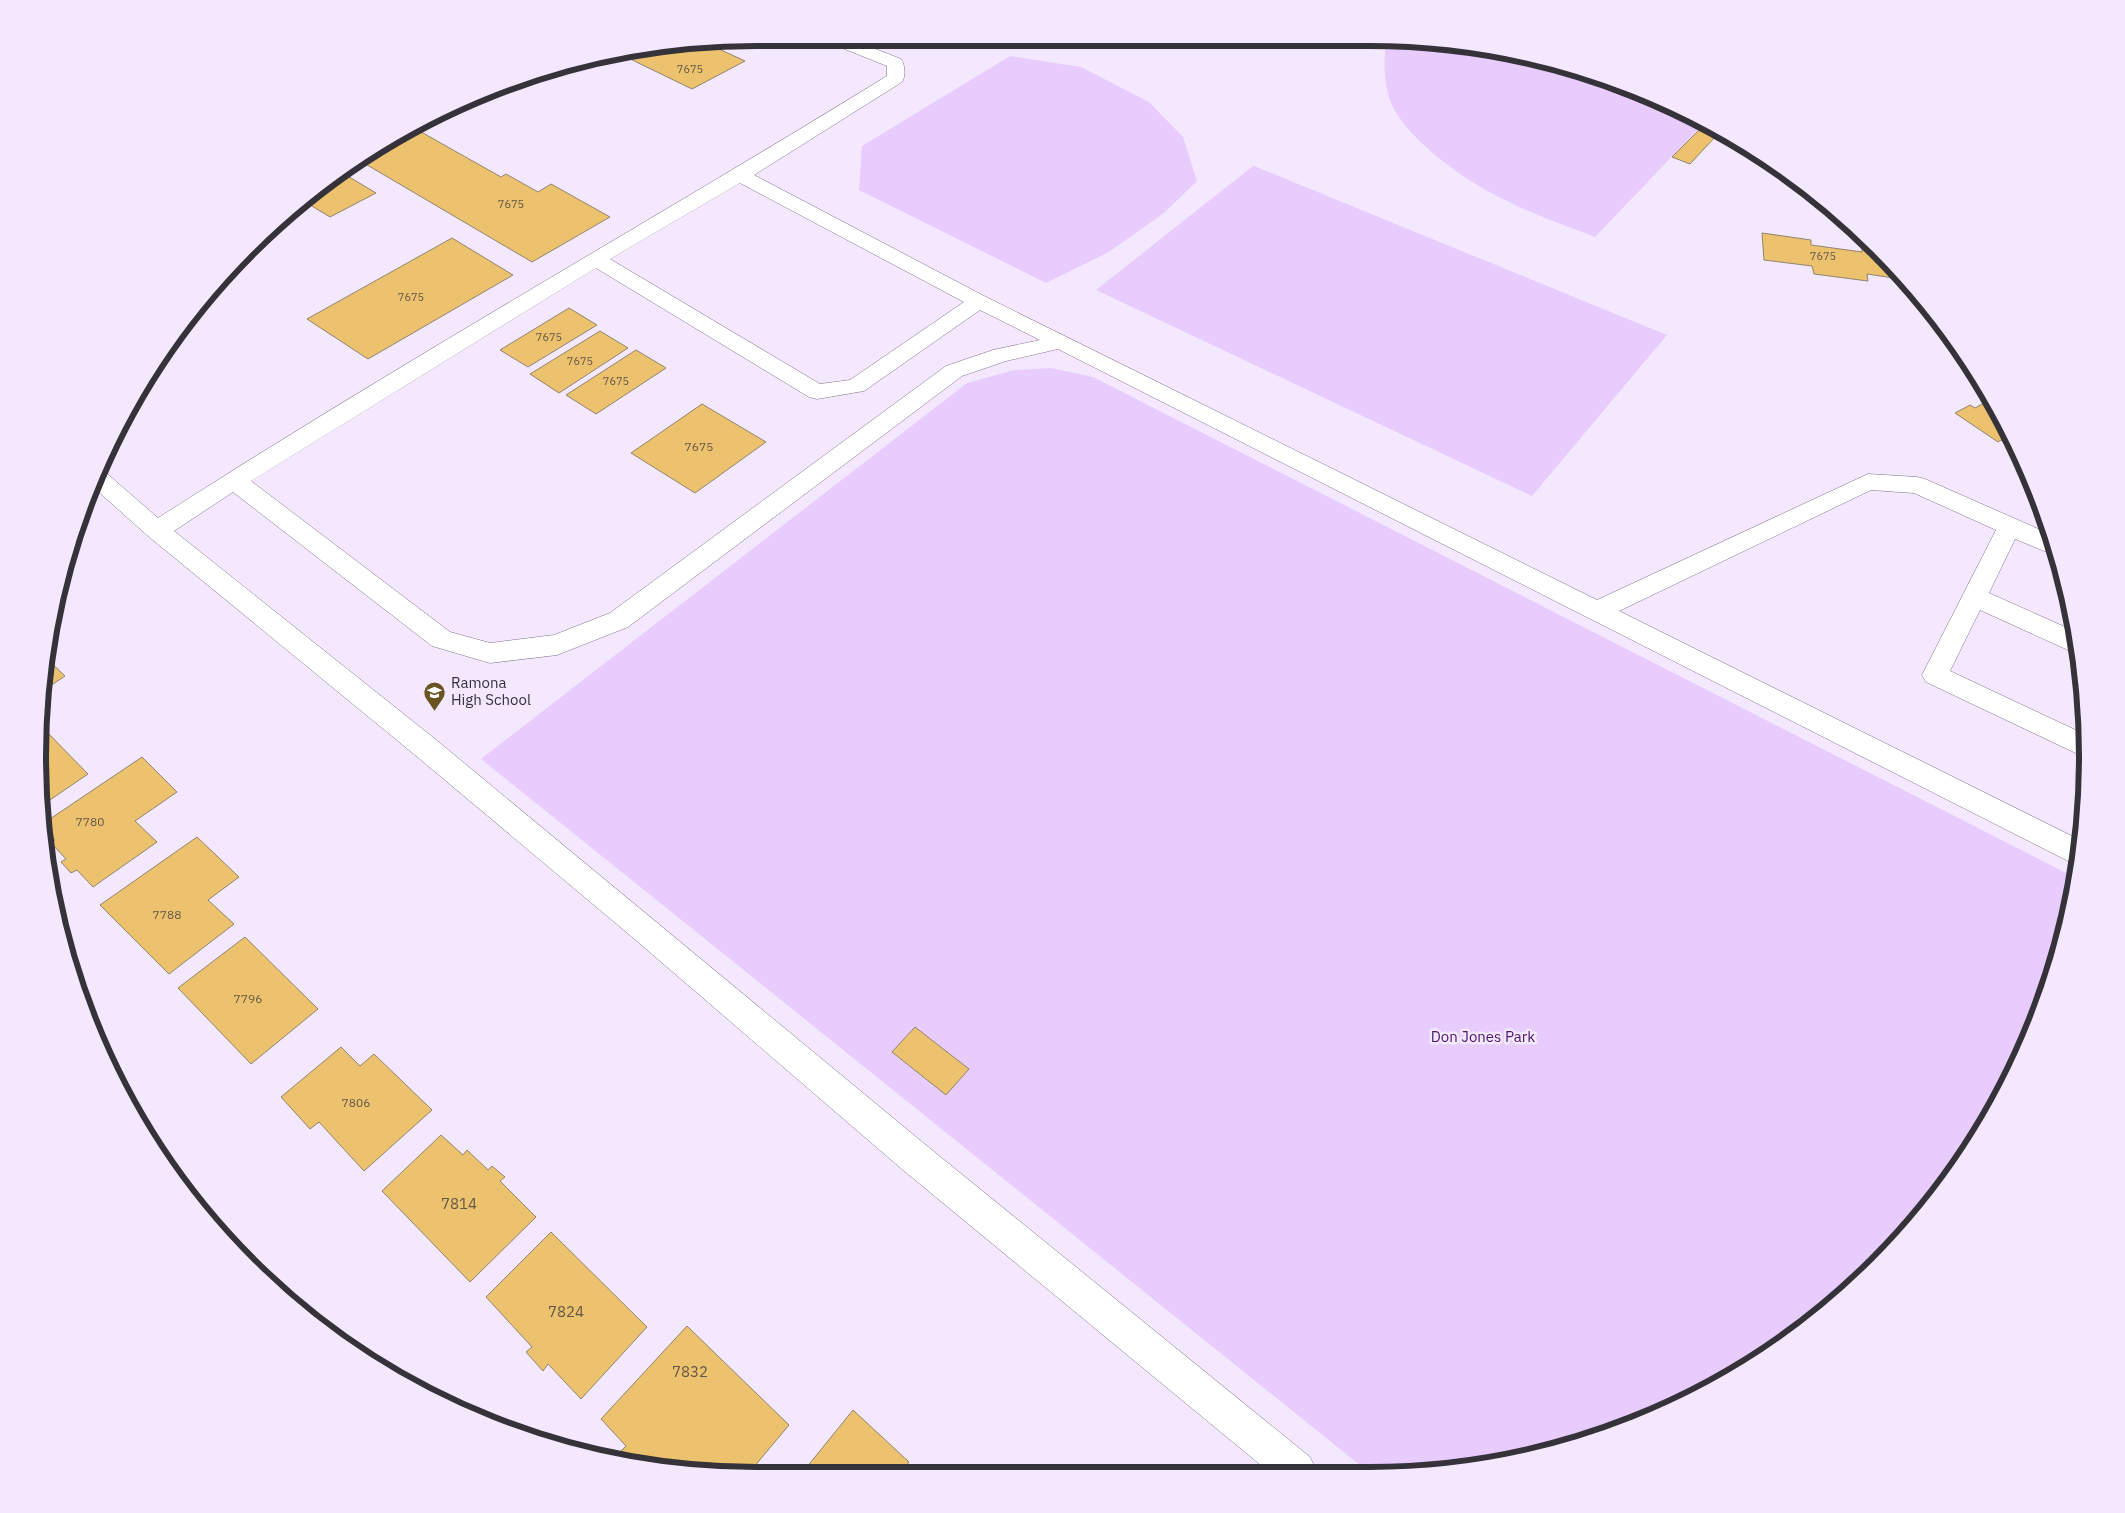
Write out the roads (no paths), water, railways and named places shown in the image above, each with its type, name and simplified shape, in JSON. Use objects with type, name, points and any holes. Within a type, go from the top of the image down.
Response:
[{"type":"lane","points":[[157,530],[234,480],[596,259],[740,175],[896,78],[895,63],[853,46]]},
{"type":"lane","points":[[740,175],[979,300],[2073,850]]},
{"type":"lane","points":[[596,259],[818,392],[856,386],[979,300]]},
{"type":"lane","points":[[234,480],[441,639],[490,653],[557,645],[619,620],[954,371],[1001,355],[1062,342]]},
{"type":"lane","points":[[101,482],[157,530],[650,934],[915,1158],[1293,1467]]},
{"type":"lane","points":[[1596,611],[1868,482],[1917,485],[2045,542]]},
{"type":"lane","points":[[2009,527],[1934,675],[2078,743]]},
{"type":"lane","points":[[1974,597],[2069,639]]},
{"type":"place","name":"Ramona High School","points":[[435,711]]},
{"type":"park label","name":"Don Jones Park","points":[[1483,1037]]}]
